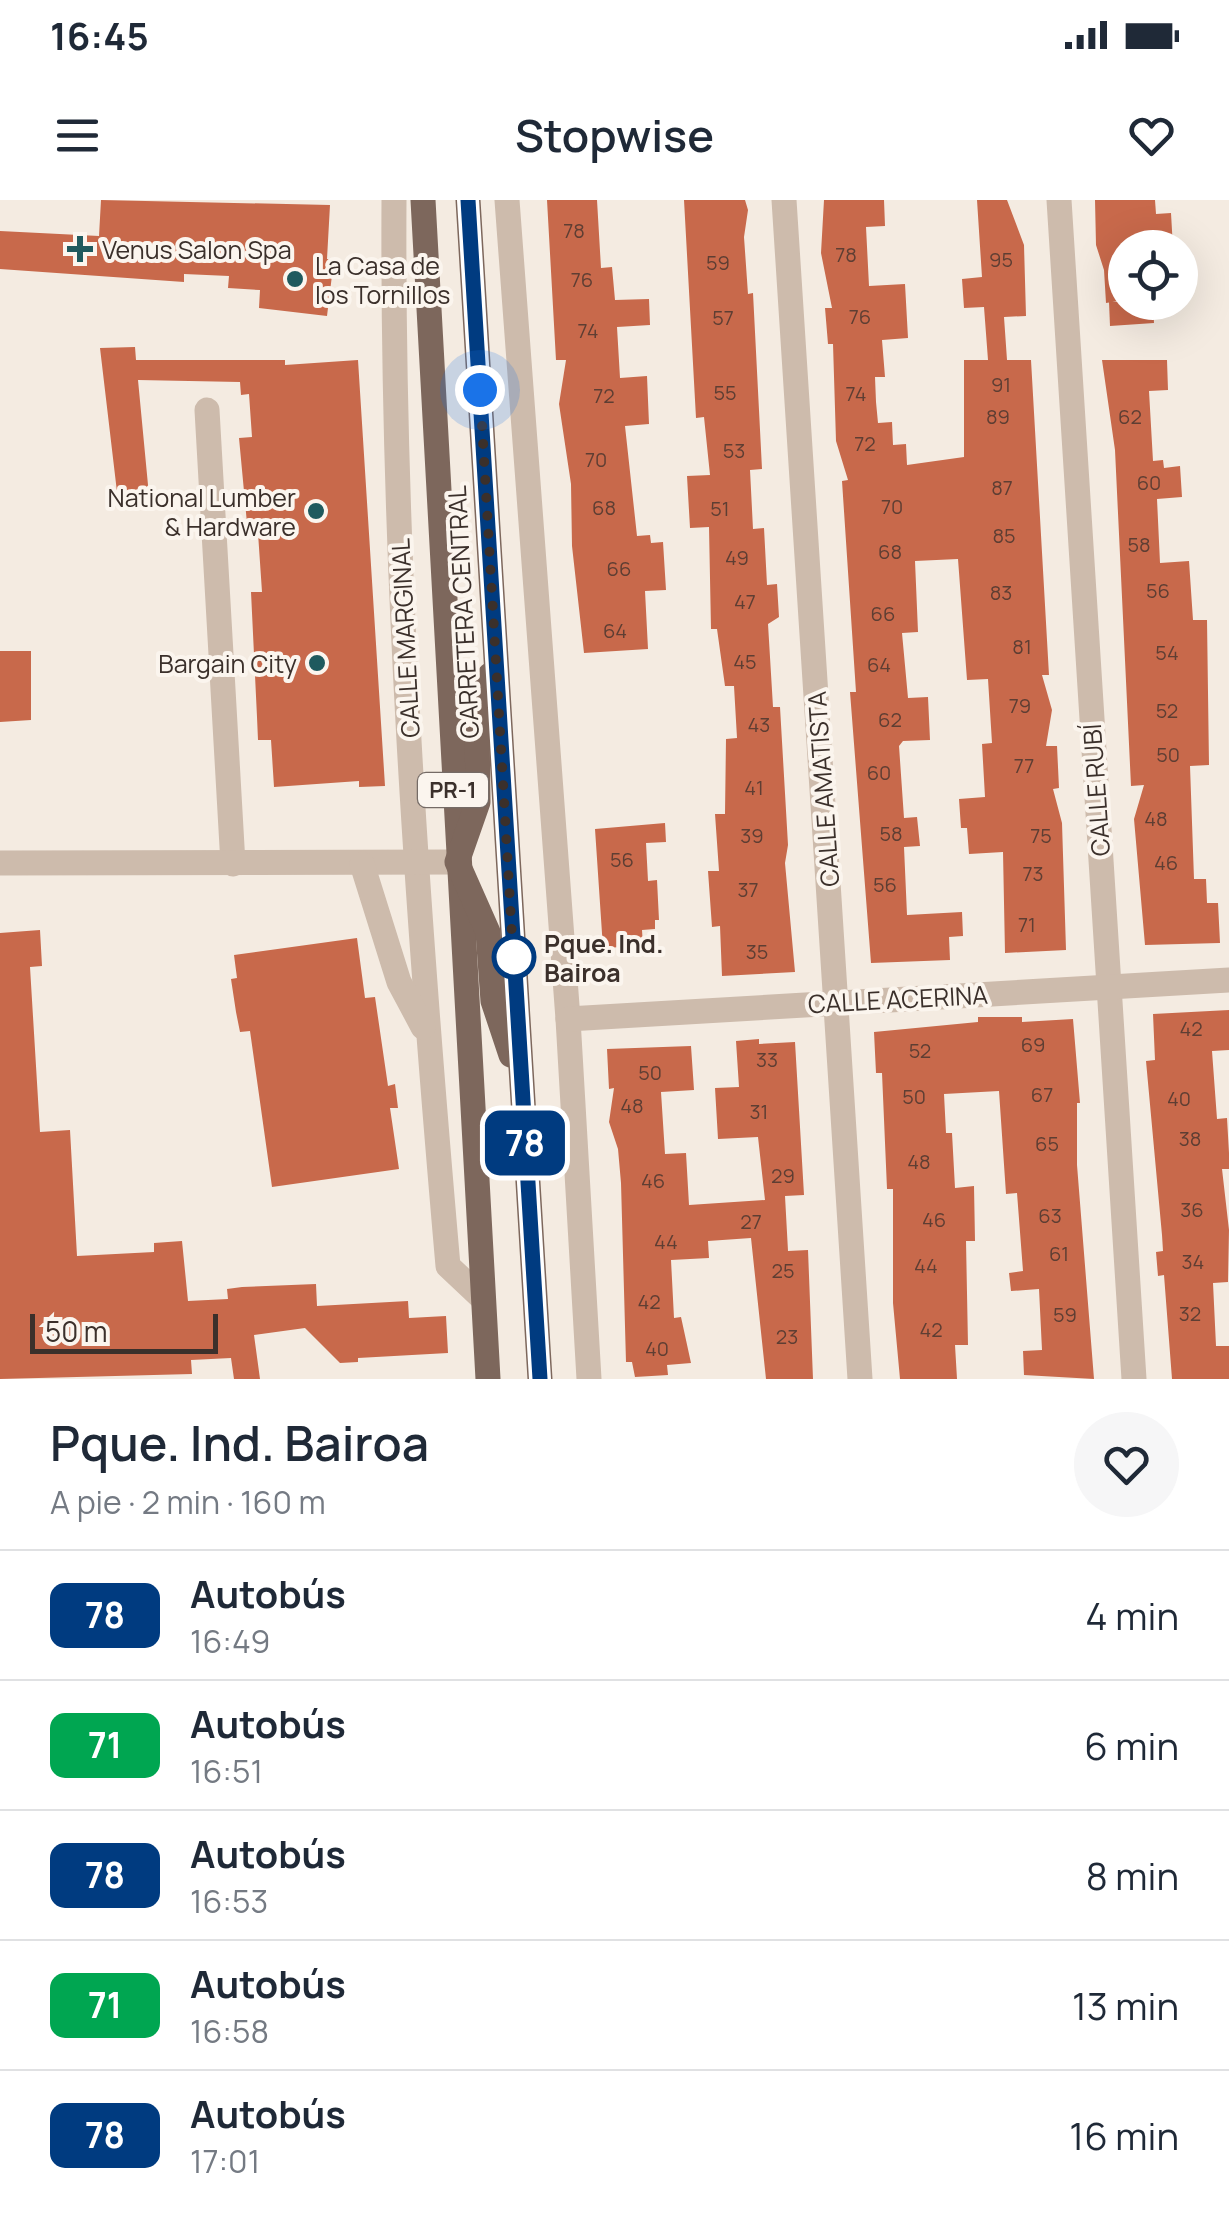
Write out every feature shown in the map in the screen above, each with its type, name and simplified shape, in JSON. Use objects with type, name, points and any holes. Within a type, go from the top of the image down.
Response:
[{"type":"main road","name":"CARRETERA CENTRAL","points":[[423,200],[488,1379]]},
{"type":"main road","name":"CARRETERA CENTRAL","points":[[468,200],[540,1379]]},
{"type":"main road","points":[[496,656],[476,721],[478,802],[457,862],[488,932],[493,1001],[522,1088]]},
{"type":"street","name":"CALLE MARGINAL","points":[[394,200],[393,413],[428,1038],[448,1266],[483,1299]]},
{"type":"street","points":[[506,200],[568,1019],[589,1379]]},
{"type":"street","name":"CALLE AMATISTA","points":[[784,200],[860,1379]]},
{"type":"street","name":"CALLE RUBÍ","points":[[1059,200],[1134,1379]]},
{"type":"street","points":[[207,410],[233,864]]},
{"type":"street","points":[[0,862],[457,862]]},
{"type":"street","points":[[362,864],[399,982],[428,1038]]},
{"type":"street","name":"CALLE ACERINA","points":[[568,1019],[1229,980]]},
{"type":"building","points":[[101,200],[330,205],[327,259],[334,259],[327,316],[259,308],[260,290],[228,288],[229,276],[184,274],[184,282],[0,269],[0,231],[99,236]]},
{"type":"building","points":[[547,200],[597,200],[601,268],[612,267],[615,300],[649,299],[650,325],[617,327],[620,378],[647,376],[649,424],[625,426],[637,536],[650,535],[651,543],[663,542],[666,590],[645,591],[648,649],[584,653],[572,546],[571,484],[559,404],[566,360],[556,360]]},
{"type":"building","points":[[684,200],[745,200],[748,210],[744,237],[748,294],[753,293],[762,469],[750,470],[753,529],[764,528],[767,585],[777,584],[779,617],[768,624],[773,707],[780,707],[788,845],[785,863],[795,972],[722,976],[720,926],[712,927],[708,871],[719,871],[715,814],[725,814],[726,739],[737,738],[734,686],[725,686],[717,629],[711,629],[709,527],[690,528],[687,476],[710,475],[704,417],[696,418]]},
{"type":"building","points":[[824,200],[884,200],[885,226],[866,227],[869,286],[905,284],[908,338],[882,340],[885,377],[875,377],[876,402],[878,423],[892,422],[893,445],[906,444],[907,465],[964,457],[964,360],[988,360],[984,307],[964,308],[962,279],[982,277],[977,200],[1007,200],[1024,245],[1026,316],[1004,317],[1007,360],[1031,360],[1049,675],[1042,675],[1052,710],[1046,746],[1057,746],[1059,788],[1053,789],[1062,823],[1066,950],[1005,953],[1003,852],[969,854],[967,828],[961,828],[959,799],[985,797],[982,744],[992,743],[988,679],[967,680],[958,559],[915,561],[918,632],[902,633],[908,698],[928,697],[930,740],[903,741],[899,746],[904,818],[917,817],[920,846],[904,847],[907,915],[962,912],[963,936],[949,937],[950,960],[871,963],[850,692],[856,692],[842,481],[848,480],[836,441],[833,344],[828,344],[825,308],[832,308],[821,253]]},
{"type":"building","points":[[1095,200],[1155,200],[1156,214],[1171,213],[1172,230],[1108,230],[1108,303],[1096,245]]},
{"type":"building","points":[[1110,320],[1154,320],[1154,323],[1110,326]]},
{"type":"building","points":[[135,347],[136,360],[285,360],[285,365],[358,360],[385,786],[359,787],[359,781],[274,787],[271,740],[258,740],[251,592],[262,592],[258,533],[248,534],[239,438],[252,437],[249,394],[241,395],[240,382],[138,380],[150,506],[119,509],[100,348]]},
{"type":"building","points":[[1102,360],[1167,360],[1168,390],[1149,391],[1153,461],[1163,460],[1164,468],[1180,466],[1182,497],[1157,499],[1160,563],[1189,561],[1193,620],[1207,620],[1209,765],[1190,766],[1194,879],[1206,879],[1207,903],[1218,903],[1220,943],[1145,945],[1134,819],[1144,785],[1131,786],[1115,450]]},
{"type":"building","points":[[0,651],[31,651],[31,720],[0,722]]},
{"type":"building","points":[[665,823],[666,842],[646,843],[648,881],[657,880],[659,920],[655,920],[655,929],[642,930],[643,946],[603,948],[595,829]]},
{"type":"building","points":[[40,930],[42,966],[30,967],[40,1132],[70,1130],[77,1256],[154,1252],[154,1243],[182,1241],[188,1301],[228,1299],[227,1289],[242,1287],[316,1284],[317,1306],[408,1301],[409,1318],[446,1316],[448,1353],[358,1358],[358,1362],[340,1363],[305,1328],[254,1335],[260,1379],[234,1379],[231,1358],[191,1360],[192,1374],[0,1379],[0,933]]},
{"type":"building","points":[[357,938],[365,998],[375,997],[388,1086],[395,1084],[398,1108],[390,1108],[399,1169],[272,1187],[250,1031],[240,1032],[236,1012],[231,979],[237,978],[234,955]]},
{"type":"building","points":[[1229,1010],[1229,1050],[1212,1051],[1217,1119],[1227,1118],[1229,1153],[1229,1169],[1222,1169],[1229,1230],[1228,1282],[1213,1283],[1216,1346],[1229,1346],[1229,1379],[1172,1379],[1164,1275],[1158,1276],[1156,1252],[1163,1251],[1146,1061],[1155,1060],[1153,1014]]},
{"type":"building","points":[[978,1017],[1022,1017],[1022,1022],[1073,1019],[1080,1103],[1077,1165],[1094,1379],[1024,1375],[1023,1351],[1042,1350],[1039,1289],[1011,1291],[1009,1273],[1023,1271],[1017,1193],[1006,1194],[999,1091],[944,1094],[946,1133],[952,1133],[955,1188],[974,1186],[975,1241],[966,1241],[968,1345],[955,1345],[957,1379],[900,1379],[893,1303],[893,1189],[887,1189],[882,1073],[876,1073],[874,1032],[978,1022]]},
{"type":"building","points":[[759,1039],[759,1044],[795,1042],[804,1195],[785,1196],[788,1251],[808,1250],[813,1379],[766,1379],[751,1238],[708,1241],[709,1258],[671,1260],[674,1318],[681,1317],[691,1363],[667,1365],[668,1375],[635,1377],[632,1362],[626,1362],[621,1183],[618,1149],[609,1122],[614,1088],[609,1089],[607,1049],[691,1046],[694,1090],[661,1092],[665,1154],[686,1153],[689,1205],[765,1200],[758,1137],[718,1139],[715,1088],[739,1087],[736,1041]]},
{"type":"bus line","name":"78","points":[[468,200],[540,1379]]},
{"type":"place","name":"Venus Salon Spa","points":[[80,249]]},
{"type":"place","name":"La Casa de los Tornillos","points":[[295,279]]},
{"type":"place","name":"National Lumber & Hardware","points":[[316,511]]},
{"type":"place","name":"Bargain City","points":[[317,663]]},
{"type":"place","name":"Pque. Ind. Bairoa","points":[[514,957]]},
{"type":"route","points":[[480,390],[514,970],[514,957]]}]
